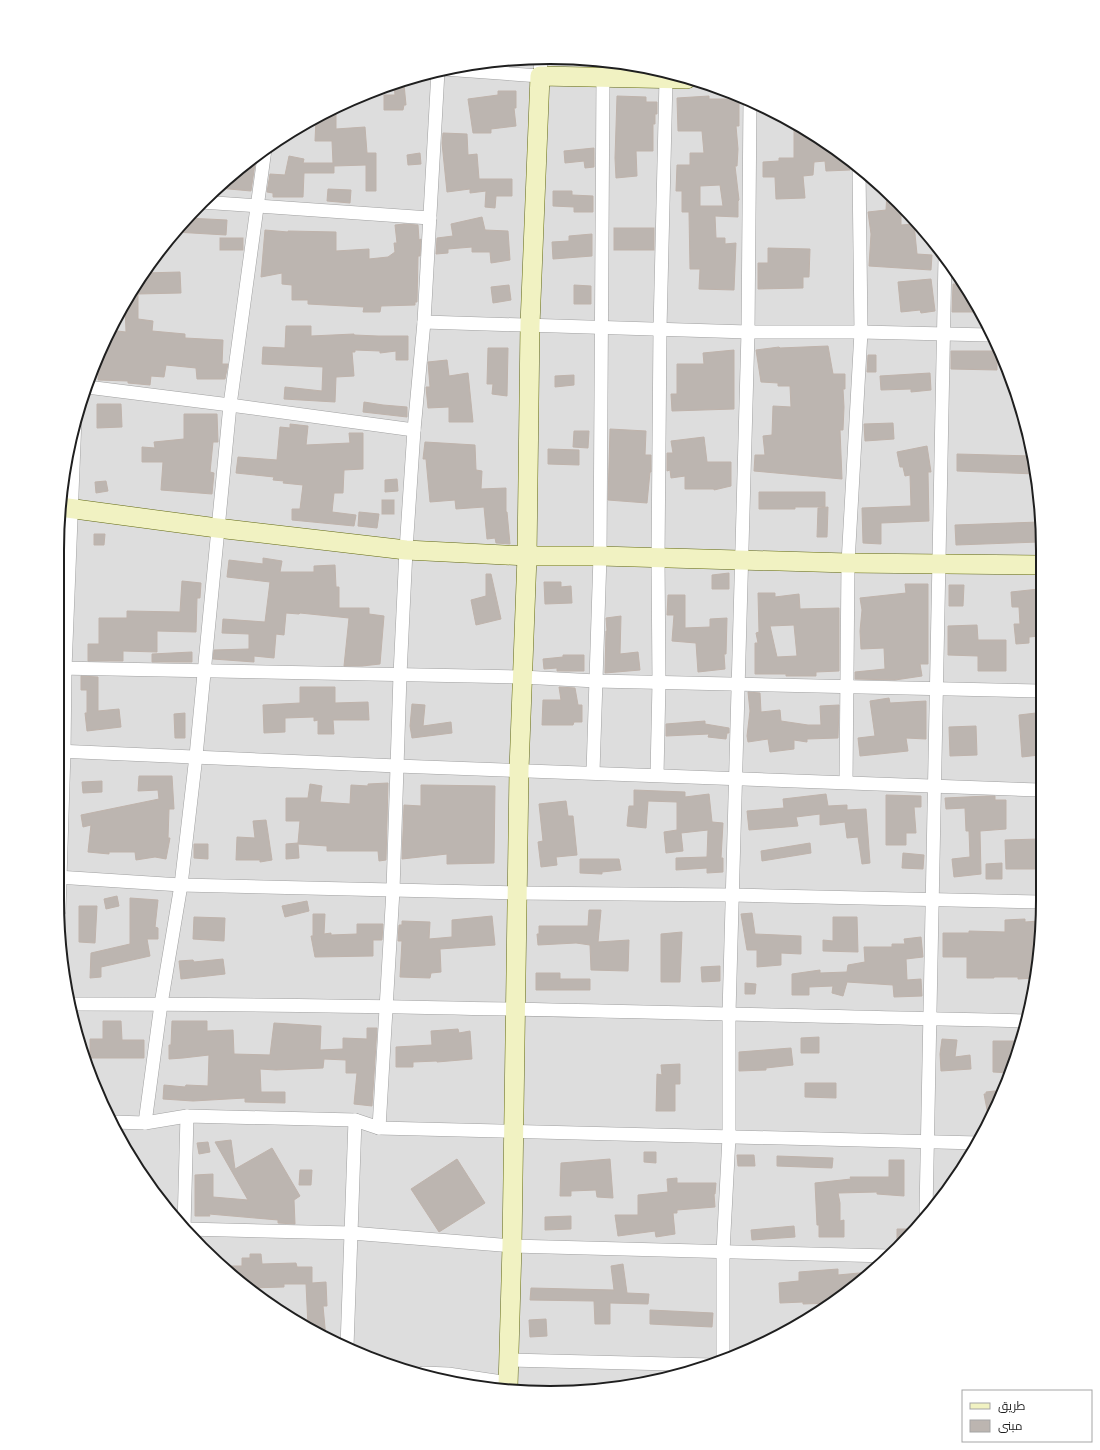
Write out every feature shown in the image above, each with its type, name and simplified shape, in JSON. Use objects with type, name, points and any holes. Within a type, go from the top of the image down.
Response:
[{"type":"street","points":[[508,1384],[512,1246],[519,770],[527,556],[530,325],[540,67]]},
{"type":"street","points":[[485,68],[540,67],[603,77],[666,79],[660,329],[658,558],[659,683],[657,775]]},
{"type":"street","points":[[380,1128],[393,890],[400,675],[406,550],[414,430],[424,322],[438,77]]},
{"type":"street","points":[[593,772],[600,556],[600,327],[603,77]]},
{"type":"street","points":[[723,1354],[723,1252],[729,1137],[729,1014],[748,332],[750,107]]},
{"type":"street","points":[[145,1123],[161,1004],[181,885],[196,756],[230,405],[264,157]]},
{"type":"street","points":[[846,782],[848,563],[861,332],[859,175]]},
{"type":"street","points":[[210,203],[430,218]]},
{"type":"street","points":[[926,1207],[945,267]]},
{"type":"street","points":[[424,322],[748,332],[861,332],[986,335]]},
{"type":"street","points":[[92,389],[230,405],[414,430]]},
{"type":"street","points":[[64,572],[68,485]]},
{"type":"street","points":[[66,508],[217,528],[406,550],[527,556],[600,556],[848,563],[1036,566]]},
{"type":"street","points":[[64,668],[522,677],[659,683],[1036,690]]},
{"type":"street","points":[[64,751],[397,766],[593,772],[1036,790]]},
{"type":"street","points":[[64,877],[181,885],[517,893],[733,895],[1036,902]]},
{"type":"street","points":[[75,1004],[515,1009],[1020,1021]]},
{"type":"street","points":[[184,1219],[187,1116]]},
{"type":"street","points":[[118,1122],[145,1123],[187,1116],[355,1120],[380,1128],[971,1143]]},
{"type":"street","points":[[346,1341],[355,1120]]},
{"type":"street","points":[[193,1229],[351,1233],[512,1246],[881,1256]]},
{"type":"street","points":[[509,1360],[691,1364]]},
{"type":"shaded area","points":[[518,65],[582,65],[613,68],[645,73],[706,90],[765,114],[793,129],[846,164],[894,206],[936,254],[971,307],[999,364],[1019,424],[1027,455],[1032,487],[1036,550],[1035,932],[1027,995],[1019,1026],[999,1086],[986,1115],[971,1143],[936,1196],[894,1244],[846,1286],[793,1321],[736,1349],[676,1369],[645,1377],[613,1382],[550,1386],[487,1382],[455,1377],[424,1369],[364,1349],[307,1321],[254,1286],[206,1244],[164,1196],[129,1143],[101,1086],[81,1026],[73,995],[68,963],[64,900],[64,550],[65,518],[73,455],[90,394],[101,364],[129,307],[164,254],[206,206],[254,164],[307,129],[335,114],[364,101],[424,81],[455,73]]},
{"type":"building","points":[[404,87],[406,105],[404,105],[403,110],[384,110],[384,95],[395,95],[394,90]]},
{"type":"building","points":[[498,91],[516,91],[516,108],[514,108],[516,126],[491,129],[491,133],[473,133],[468,99],[498,95]]},
{"type":"building","points":[[617,96],[646,97],[646,102],[657,102],[657,114],[655,114],[655,124],[653,124],[653,151],[636,151],[637,176],[616,178],[615,158]]},
{"type":"building","points":[[709,96],[709,99],[731,99],[739,102],[739,126],[736,126],[738,149],[737,166],[735,166],[739,200],[738,217],[715,216],[716,238],[725,238],[725,244],[736,243],[734,290],[699,289],[700,269],[690,269],[689,212],[682,212],[682,191],[676,191],[677,165],[690,165],[690,153],[704,153],[702,131],[678,131],[677,98]],"holes":[[[720,185],[723,206],[700,206],[700,186]]]},
{"type":"building","points":[[336,114],[336,129],[365,127],[367,153],[376,153],[376,191],[366,191],[366,165],[334,166],[334,173],[304,173],[303,197],[273,197],[273,193],[267,192],[270,174],[285,175],[289,156],[304,159],[303,163],[333,163],[332,141],[315,141],[316,124]]},
{"type":"building","points":[[794,130],[846,164],[850,168],[850,170],[826,171],[825,161],[814,162],[813,175],[803,176],[805,198],[776,199],[775,177],[763,177],[763,162],[779,161],[779,158],[794,158]]},
{"type":"building","points":[[443,133],[467,134],[468,155],[477,154],[479,179],[512,179],[512,196],[496,196],[495,208],[485,207],[486,191],[470,193],[470,189],[447,192],[442,143]]},
{"type":"building","points":[[594,148],[594,167],[585,168],[584,161],[565,163],[564,151]]},
{"type":"building","points":[[420,153],[421,164],[408,165],[407,155]]},
{"type":"building","points":[[255,163],[251,191],[226,189]]},
{"type":"building","points":[[328,189],[351,190],[350,203],[327,201]]},
{"type":"building","points":[[553,191],[572,191],[572,195],[593,196],[593,212],[574,212],[574,207],[553,206]]},
{"type":"building","points":[[887,200],[901,214],[901,225],[910,224],[915,229],[917,254],[932,255],[931,270],[869,266],[871,234],[868,212],[886,210]]},
{"type":"building","points":[[482,217],[485,230],[508,231],[510,260],[491,263],[490,252],[472,252],[472,247],[448,249],[448,253],[436,254],[437,238],[453,236],[451,224]]},
{"type":"building","points":[[195,218],[227,220],[226,235],[183,232]]},
{"type":"building","points":[[395,225],[418,225],[419,240],[421,239],[420,256],[418,256],[417,302],[415,302],[415,305],[381,306],[380,312],[363,312],[364,307],[308,304],[308,300],[292,300],[292,285],[282,284],[282,273],[261,277],[265,230],[288,232],[336,232],[336,251],[369,249],[369,259],[388,257],[395,252],[394,243],[397,243]]},
{"type":"building","points":[[614,228],[654,228],[654,250],[614,250]]},
{"type":"building","points":[[592,234],[592,256],[553,259],[552,242],[569,241],[569,236]]},
{"type":"building","points":[[220,238],[243,238],[243,250],[220,250]]},
{"type":"building","points":[[768,248],[810,249],[809,277],[803,277],[803,288],[758,289],[758,263],[768,263]]},
{"type":"building","points":[[180,272],[181,293],[138,294],[138,319],[153,321],[152,331],[185,334],[185,338],[223,340],[222,364],[228,364],[225,379],[197,379],[196,368],[166,365],[164,377],[151,376],[150,385],[128,383],[128,381],[98,380],[98,371],[114,335],[116,331],[126,332],[125,314],[151,273]]},
{"type":"building","points":[[931,279],[935,311],[921,313],[920,310],[901,312],[898,282]]},
{"type":"building","points":[[953,284],[957,284],[974,312],[952,312]]},
{"type":"building","points":[[509,285],[511,300],[493,303],[491,287]]},
{"type":"building","points":[[574,285],[591,286],[591,304],[574,304]]},
{"type":"building","points":[[286,326],[311,326],[311,336],[354,334],[408,336],[408,360],[396,360],[396,351],[380,353],[380,351],[355,350],[355,352],[352,352],[354,376],[336,377],[335,402],[284,399],[285,387],[322,391],[323,367],[262,364],[263,347],[285,348]]},
{"type":"building","points":[[828,346],[833,374],[845,374],[845,389],[843,389],[843,430],[840,430],[842,479],[754,471],[755,455],[765,455],[763,436],[772,435],[773,406],[791,407],[790,386],[778,386],[778,383],[761,382],[756,350],[779,347]]},
{"type":"building","points":[[488,348],[508,348],[507,396],[492,394],[493,384],[487,384]]},
{"type":"building","points":[[734,350],[734,409],[672,411],[671,394],[677,394],[677,364],[704,364],[703,353]]},
{"type":"building","points":[[951,351],[993,351],[997,360],[997,370],[951,369]]},
{"type":"building","points":[[868,355],[876,355],[876,372],[867,372]]},
{"type":"building","points":[[447,360],[449,376],[468,373],[473,422],[449,422],[449,407],[428,408],[426,387],[430,387],[428,362]]},
{"type":"building","points":[[930,373],[931,390],[911,392],[911,389],[881,390],[880,376]]},
{"type":"building","points":[[574,375],[574,385],[555,387],[555,376]]},
{"type":"building","points":[[364,402],[407,407],[407,417],[363,412]]},
{"type":"building","points":[[97,404],[121,404],[122,427],[97,428]]},
{"type":"building","points":[[184,414],[217,414],[218,442],[213,442],[210,472],[214,473],[212,494],[161,490],[163,462],[142,462],[142,447],[155,448],[154,442],[184,439]]},
{"type":"building","points":[[893,423],[894,439],[865,441],[864,424]]},
{"type":"building","points":[[290,424],[308,426],[306,445],[350,443],[349,433],[363,433],[363,469],[344,470],[343,493],[334,493],[332,512],[356,515],[354,526],[292,520],[292,509],[300,509],[303,485],[283,483],[284,481],[273,480],[274,477],[236,473],[238,457],[277,460],[280,427],[290,428]]},
{"type":"building","points":[[610,429],[646,431],[645,455],[651,455],[651,472],[647,503],[608,500]]},
{"type":"building","points":[[574,431],[589,431],[588,448],[573,447]]},
{"type":"building","points":[[704,437],[707,462],[731,462],[731,486],[714,490],[685,489],[685,476],[671,478],[670,470],[667,471],[667,453],[673,453],[671,441]]},
{"type":"building","points":[[425,442],[475,445],[476,470],[482,471],[481,489],[506,488],[506,512],[510,544],[496,543],[495,538],[487,539],[484,507],[456,509],[455,500],[430,502],[426,459],[423,459]]},
{"type":"building","points":[[927,446],[931,472],[928,472],[929,521],[881,523],[881,544],[863,543],[862,508],[911,506],[910,475],[905,476],[903,467],[900,467],[897,452]]},
{"type":"building","points":[[548,449],[579,450],[579,465],[548,464]]},
{"type":"building","points":[[957,454],[1027,456],[1030,474],[957,471]]},
{"type":"building","points":[[397,479],[398,491],[385,492],[385,480]]},
{"type":"building","points":[[106,481],[108,491],[96,493],[95,482]]},
{"type":"building","points":[[759,492],[825,492],[825,507],[759,509]]},
{"type":"building","points":[[382,500],[394,500],[394,514],[382,514]]},
{"type":"building","points":[[828,507],[827,537],[817,537],[818,508]]},
{"type":"building","points":[[359,512],[379,514],[377,528],[358,526]]},
{"type":"building","points":[[1035,522],[1036,542],[956,545],[955,525]]},
{"type":"building","points":[[94,534],[105,534],[104,545],[94,545]]},
{"type":"building","points":[[263,558],[282,561],[280,572],[314,572],[314,566],[335,565],[336,587],[339,587],[339,608],[369,608],[369,614],[384,616],[380,664],[344,666],[349,618],[300,613],[286,613],[284,635],[276,634],[274,658],[254,656],[254,662],[213,659],[214,650],[249,649],[249,634],[222,633],[223,619],[265,622],[270,582],[227,577],[229,560],[263,564]]},
{"type":"building","points":[[729,573],[729,589],[712,589],[712,575]]},
{"type":"building","points":[[486,574],[491,574],[501,619],[476,625],[471,600],[486,596]]},
{"type":"building","points":[[182,581],[201,583],[200,598],[197,598],[196,632],[157,631],[157,652],[123,651],[123,661],[88,661],[88,644],[99,644],[99,618],[127,618],[127,611],[180,612]]},
{"type":"building","points":[[544,582],[561,582],[561,587],[571,586],[572,603],[545,604]]},
{"type":"building","points":[[905,584],[928,584],[928,664],[920,664],[922,676],[895,680],[855,679],[855,672],[885,669],[884,648],[861,649],[860,631],[862,610],[860,598],[906,593]]},
{"type":"building","points":[[949,585],[964,585],[963,606],[949,606]]},
{"type":"building","points":[[1036,589],[1036,636],[1029,637],[1029,643],[1016,644],[1014,624],[1020,624],[1019,607],[1012,607],[1011,592]]},
{"type":"building","points":[[758,593],[775,593],[775,597],[799,594],[800,609],[839,608],[839,671],[816,672],[816,676],[755,674],[755,643],[758,643],[756,633],[759,632]],"holes":[[[794,625],[797,656],[777,657],[770,626]]]},
{"type":"building","points":[[668,595],[685,595],[685,628],[710,627],[710,619],[727,618],[726,654],[724,654],[725,669],[698,672],[696,643],[672,641],[674,615],[667,615]]},
{"type":"building","points":[[621,616],[620,654],[638,652],[640,670],[605,673],[607,631],[606,618]]},
{"type":"building","points":[[977,625],[978,640],[1006,640],[1006,671],[978,671],[978,656],[948,655],[948,626]]},
{"type":"building","points":[[192,652],[192,662],[152,662],[152,654]]},
{"type":"building","points":[[563,655],[584,655],[584,671],[557,671],[557,668],[544,669],[543,659],[563,657]]},
{"type":"building","points":[[81,676],[98,677],[98,711],[119,709],[121,727],[87,731],[85,713],[87,713],[87,690],[81,690]]},
{"type":"building","points":[[300,687],[335,687],[335,703],[368,702],[369,720],[333,720],[334,734],[318,734],[318,720],[314,721],[314,717],[285,718],[285,732],[264,733],[263,705],[300,703]]},
{"type":"building","points":[[559,687],[575,688],[578,705],[582,705],[582,722],[574,722],[573,725],[542,725],[543,700],[561,700]]},
{"type":"building","points":[[748,692],[760,693],[761,712],[780,710],[781,721],[808,725],[821,725],[820,706],[839,705],[838,738],[807,739],[807,742],[794,740],[794,749],[770,752],[768,739],[748,742],[747,736],[750,711]]},
{"type":"building","points":[[889,698],[890,703],[926,701],[926,739],[906,738],[908,751],[860,756],[858,738],[875,736],[870,701]]},
{"type":"building","points":[[412,704],[425,705],[423,726],[451,722],[452,733],[412,738],[410,726]]},
{"type":"building","points":[[185,713],[185,738],[175,738],[174,714]]},
{"type":"building","points":[[1036,713],[1036,755],[1022,757],[1019,715]]},
{"type":"building","points":[[705,721],[705,724],[729,728],[729,733],[727,733],[726,739],[708,737],[709,734],[666,736],[666,724]]},
{"type":"building","points":[[976,726],[977,755],[950,756],[949,727]]},
{"type":"building","points":[[139,776],[172,776],[174,809],[169,809],[168,838],[170,838],[166,859],[155,857],[136,860],[135,852],[109,852],[109,854],[88,852],[91,825],[83,827],[81,815],[159,799],[158,790],[138,791]]},
{"type":"building","points":[[102,781],[102,792],[83,793],[82,782]]},
{"type":"building","points":[[388,783],[386,860],[379,861],[378,851],[327,851],[327,846],[298,844],[299,858],[286,859],[286,844],[298,843],[300,821],[286,821],[286,798],[308,798],[310,784],[322,786],[320,802],[350,804],[351,785],[368,786],[368,784]]},
{"type":"building","points":[[421,785],[495,786],[494,863],[447,864],[447,854],[402,859],[404,805],[421,806]]},
{"type":"building","points":[[634,790],[685,792],[685,797],[709,794],[712,822],[723,823],[721,858],[723,858],[723,872],[707,873],[707,868],[676,870],[676,858],[707,857],[708,830],[681,833],[683,851],[666,853],[664,832],[677,830],[677,802],[648,801],[646,828],[627,826],[629,806],[634,806]]},
{"type":"building","points":[[826,794],[828,806],[847,805],[847,810],[866,809],[870,863],[862,864],[858,837],[847,838],[845,822],[820,825],[820,814],[796,817],[798,826],[749,830],[747,811],[784,808],[783,799]]},
{"type":"building","points":[[886,795],[921,796],[921,807],[914,807],[916,833],[906,833],[906,845],[886,845]]},
{"type":"building","points":[[995,796],[995,800],[1006,800],[1006,829],[980,831],[981,874],[954,877],[952,859],[970,857],[969,831],[966,831],[965,808],[946,809],[945,798]]},
{"type":"building","points":[[566,801],[568,816],[573,816],[577,855],[556,857],[557,865],[541,867],[538,842],[543,841],[539,804]]},
{"type":"building","points":[[266,820],[272,860],[260,862],[260,860],[236,860],[237,837],[255,838],[253,821]]},
{"type":"building","points":[[1036,839],[1036,869],[1006,869],[1005,840]]},
{"type":"building","points":[[810,843],[811,853],[762,861],[761,851]]},
{"type":"building","points":[[194,844],[208,844],[208,859],[194,858]]},
{"type":"building","points":[[903,853],[924,855],[923,869],[902,868]]},
{"type":"building","points":[[580,859],[619,859],[621,870],[602,872],[602,874],[580,873]]},
{"type":"building","points":[[1002,863],[1002,879],[986,879],[986,864]]},
{"type":"building","points":[[117,896],[119,906],[106,909],[104,899]]},
{"type":"building","points":[[130,898],[158,900],[155,927],[158,928],[158,939],[147,939],[150,956],[101,967],[101,977],[90,978],[91,953],[130,944]]},
{"type":"building","points":[[307,901],[309,911],[285,917],[282,906]]},
{"type":"building","points":[[79,906],[97,906],[95,943],[79,942]]},
{"type":"building","points":[[589,910],[601,910],[598,942],[629,940],[628,971],[591,970],[590,945],[576,943],[538,945],[537,934],[539,934],[539,926],[588,926]]},
{"type":"building","points":[[752,913],[755,934],[801,936],[801,954],[781,953],[781,965],[757,967],[757,950],[747,950],[741,914]]},
{"type":"building","points":[[313,914],[325,914],[324,934],[331,933],[331,935],[357,934],[357,924],[383,924],[382,940],[373,940],[373,956],[315,957],[311,936],[313,936]]},
{"type":"building","points":[[492,916],[495,945],[440,949],[441,972],[431,973],[430,978],[400,977],[402,941],[398,941],[399,925],[402,925],[402,921],[430,922],[429,939],[452,937],[452,920]]},
{"type":"building","points":[[194,917],[225,918],[224,941],[193,939]]},
{"type":"building","points":[[833,917],[857,917],[858,952],[823,951],[823,940],[833,941]]},
{"type":"building","points":[[1025,919],[1025,922],[1035,921],[1030,978],[1018,979],[1018,977],[967,978],[967,957],[943,957],[943,933],[969,933],[969,931],[1005,932],[1005,920]]},
{"type":"building","points":[[682,932],[680,982],[661,982],[661,934]]},
{"type":"building","points":[[921,937],[923,957],[906,959],[907,980],[921,979],[922,996],[894,997],[893,985],[847,982],[843,996],[832,993],[833,986],[809,987],[809,995],[792,995],[792,974],[820,970],[820,973],[847,972],[848,965],[865,962],[864,947],[892,947],[892,944],[905,944],[904,939]]},
{"type":"building","points":[[223,959],[225,974],[181,979],[179,961],[193,960],[194,962]]},
{"type":"building","points":[[720,966],[720,981],[702,982],[701,967]]},
{"type":"building","points":[[536,973],[560,973],[560,979],[590,979],[590,990],[536,990]]},
{"type":"building","points":[[745,983],[756,984],[755,994],[745,994]]},
{"type":"building","points":[[103,1021],[121,1021],[122,1040],[144,1040],[144,1058],[91,1058],[90,1039],[103,1039]]},
{"type":"building","points":[[172,1021],[207,1021],[207,1031],[233,1030],[234,1054],[270,1055],[274,1023],[321,1026],[320,1050],[343,1049],[343,1038],[367,1039],[367,1028],[377,1028],[372,1106],[354,1104],[357,1073],[346,1073],[346,1060],[324,1059],[323,1068],[276,1070],[260,1069],[261,1092],[285,1092],[285,1103],[245,1102],[245,1098],[193,1101],[163,1099],[164,1085],[185,1087],[186,1085],[208,1086],[209,1055],[169,1059]]},
{"type":"building","points":[[458,1029],[459,1033],[470,1031],[472,1059],[437,1062],[413,1062],[413,1067],[396,1067],[396,1047],[432,1045],[431,1031]]},
{"type":"building","points":[[819,1037],[819,1053],[801,1053],[801,1038]]},
{"type":"building","points":[[942,1039],[957,1040],[955,1057],[970,1055],[971,1069],[941,1071],[940,1054]]},
{"type":"building","points":[[993,1041],[1014,1041],[1004,1073],[993,1072]]},
{"type":"building","points":[[791,1048],[793,1065],[766,1068],[766,1070],[739,1071],[739,1052]]},
{"type":"building","points":[[680,1064],[680,1084],[675,1084],[675,1111],[656,1111],[657,1074],[662,1075],[661,1065]]},
{"type":"building","points":[[805,1083],[836,1083],[836,1098],[805,1097]]},
{"type":"building","points":[[997,1091],[987,1112],[984,1094],[986,1094],[986,1092]]},
{"type":"building","points":[[231,1140],[235,1169],[272,1148],[300,1196],[294,1200],[295,1224],[278,1223],[278,1220],[209,1214],[210,1216],[195,1216],[195,1175],[213,1174],[213,1197],[248,1200],[215,1142]]},
{"type":"building","points":[[208,1142],[210,1152],[199,1154],[197,1143]]},
{"type":"building","points":[[644,1152],[656,1152],[656,1163],[644,1162]]},
{"type":"building","points":[[737,1155],[754,1155],[755,1166],[738,1166]]},
{"type":"building","points":[[777,1156],[833,1158],[832,1168],[777,1166]]},
{"type":"building","points":[[457,1159],[485,1203],[439,1232],[411,1189]]},
{"type":"building","points":[[610,1159],[613,1198],[597,1197],[596,1190],[571,1191],[571,1196],[560,1196],[561,1163]]},
{"type":"building","points":[[889,1160],[904,1160],[904,1196],[877,1194],[877,1192],[838,1193],[840,1203],[840,1221],[844,1220],[844,1237],[819,1237],[815,1183],[851,1179],[850,1177],[889,1177]]},
{"type":"building","points":[[300,1170],[312,1170],[311,1185],[299,1185]]},
{"type":"building","points":[[677,1178],[677,1183],[716,1183],[714,1194],[715,1207],[677,1210],[677,1213],[673,1213],[675,1234],[656,1237],[655,1231],[618,1236],[615,1215],[638,1215],[638,1195],[668,1192],[667,1179]]},
{"type":"building","points":[[571,1216],[571,1229],[545,1230],[545,1217]]},
{"type":"building","points":[[794,1226],[795,1237],[752,1240],[751,1230]]},
{"type":"building","points":[[897,1229],[907,1229],[898,1240]]},
{"type":"building","points":[[250,1254],[261,1254],[262,1264],[296,1263],[297,1267],[312,1267],[312,1283],[326,1282],[327,1306],[323,1306],[325,1331],[308,1321],[306,1284],[284,1284],[284,1287],[257,1288],[231,1266],[242,1266],[242,1258],[250,1258]]},
{"type":"building","points":[[623,1264],[627,1293],[649,1294],[648,1304],[610,1303],[610,1324],[595,1324],[594,1301],[530,1300],[531,1288],[614,1290],[611,1266]]},
{"type":"building","points":[[838,1269],[838,1275],[861,1273],[846,1286],[821,1303],[803,1304],[803,1302],[780,1303],[779,1283],[799,1281],[799,1272]]},
{"type":"building","points":[[650,1310],[713,1313],[712,1327],[650,1324]]},
{"type":"building","points":[[546,1319],[547,1336],[530,1337],[529,1320]]}]
